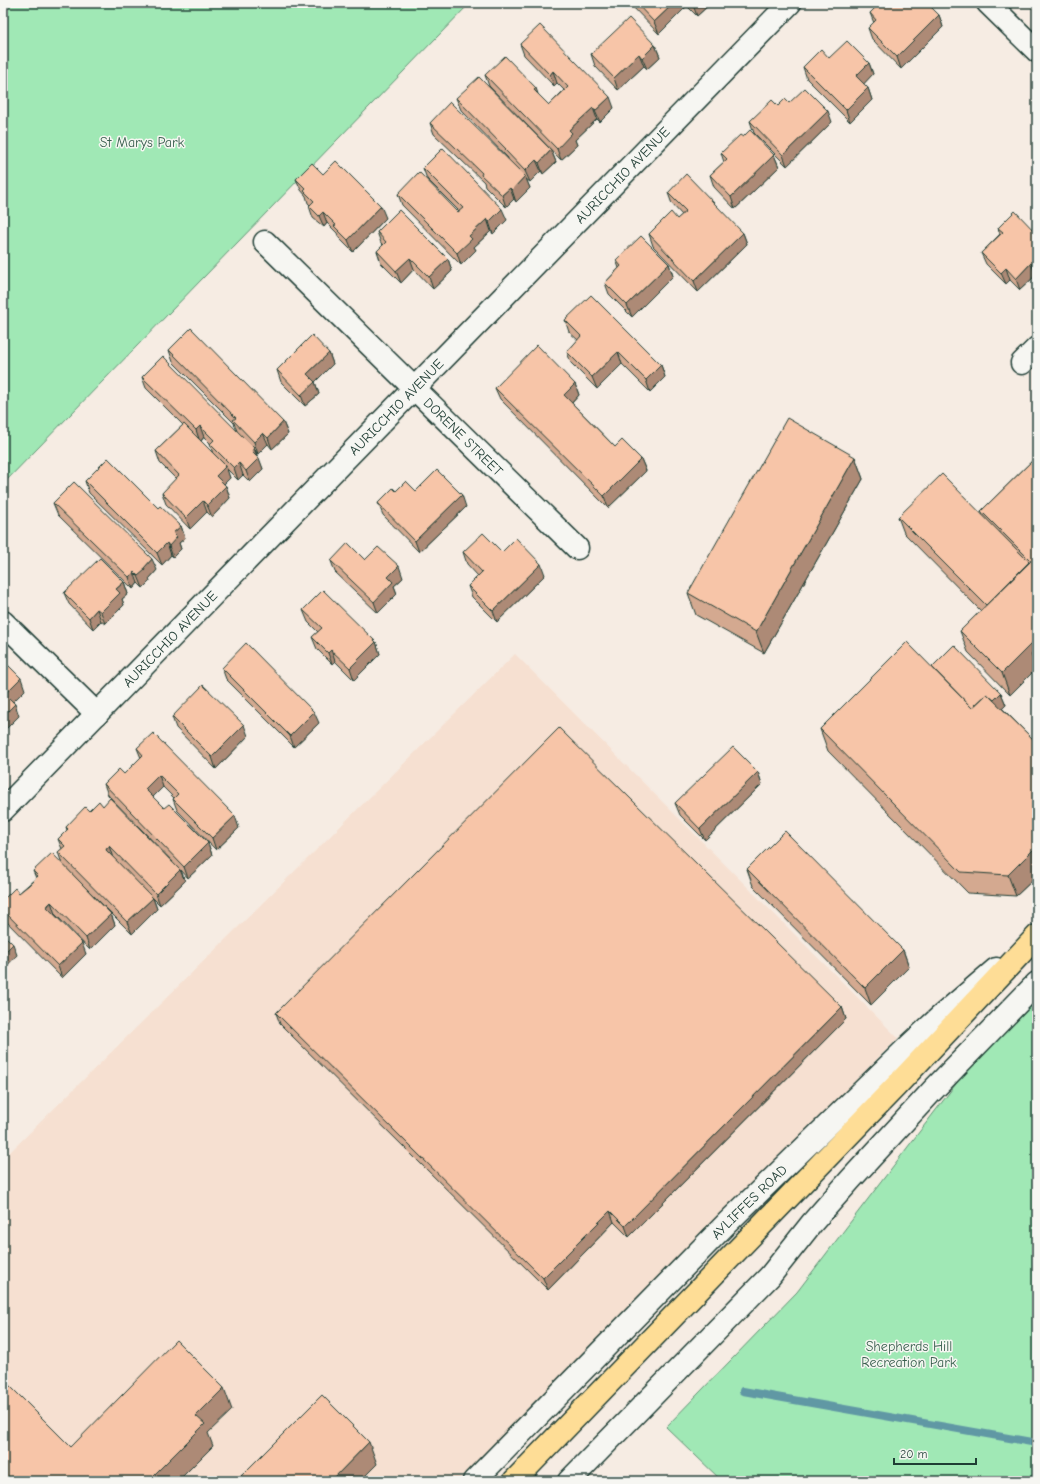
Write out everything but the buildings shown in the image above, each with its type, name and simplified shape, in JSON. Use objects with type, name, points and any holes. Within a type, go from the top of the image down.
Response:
[{"type":"highway","points":[[514,1481],[896,1086],[1037,936]]},
{"type":"street","name":"AURICCHIO AVENUE","points":[[3,810],[790,3]]},
{"type":"street","points":[[988,3],[1037,51]]},
{"type":"street","name":"DORENE STREET","points":[[265,242],[577,548]]},
{"type":"street","points":[[3,622],[97,714]]},
{"type":"street","name":"AYLIFFES ROAD","points":[[474,1481],[727,1223],[905,1050],[945,1012],[1037,936]]},
{"type":"street","points":[[569,1481],[766,1281],[812,1223],[856,1173],[933,1090],[1037,984]]},
{"type":"shaded area","points":[[515,654],[898,1038],[457,1481],[3,1481],[3,1159]]},
{"type":"green space","name":"St Marys Park","points":[[3,3],[470,3],[3,484]]},
{"type":"green space","name":"Shepherds Hill Recreation Park","points":[[1037,983],[1037,1481],[722,1481],[666,1427],[797,1292],[1017,1004]]},
{"type":"waterway","points":[[743,1391],[1037,1443]]}]
